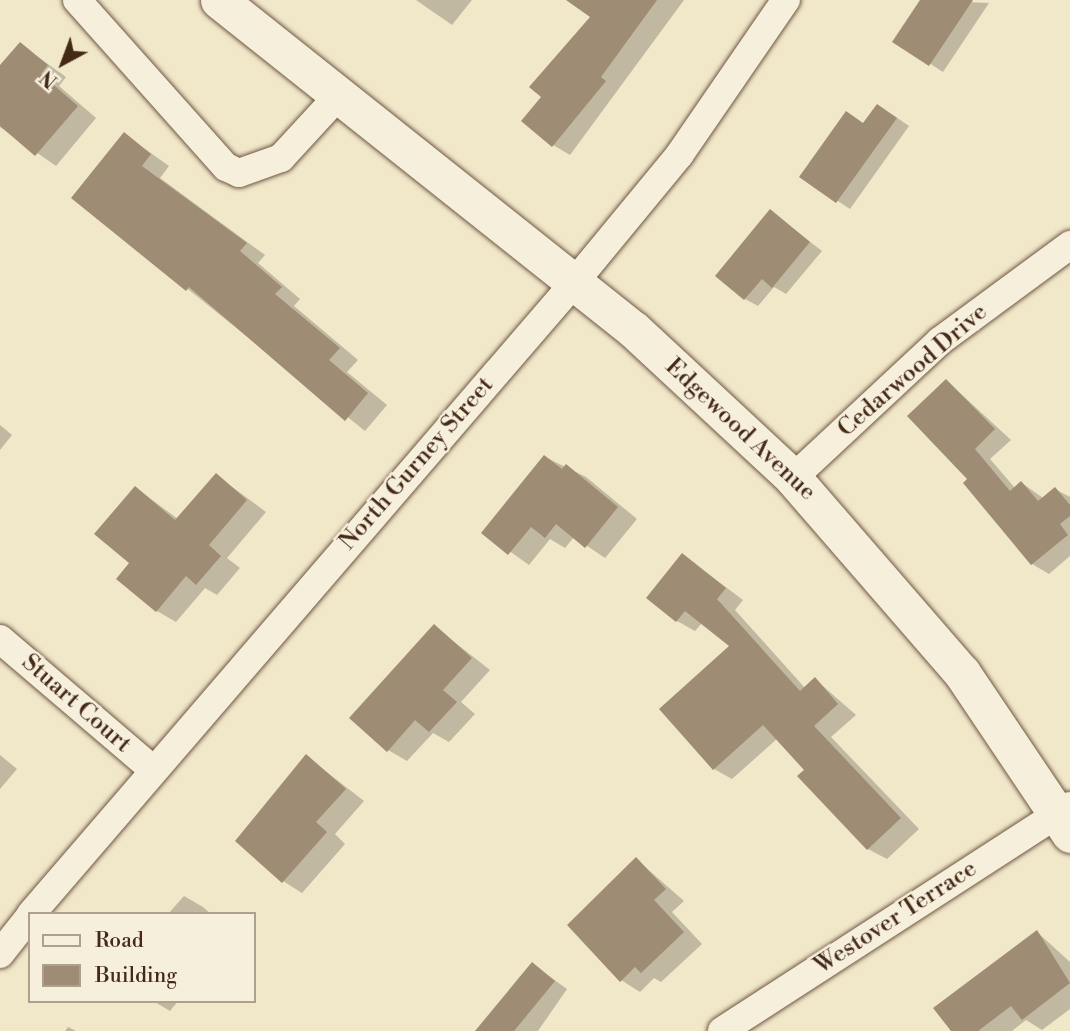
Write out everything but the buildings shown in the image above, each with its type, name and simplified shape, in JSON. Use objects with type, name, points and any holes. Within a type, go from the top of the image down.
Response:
[{"type":"street","points":[[78,0],[226,167],[239,173],[281,158],[339,95]]},
{"type":"street","name":"Edgewood Avenue","points":[[219,0],[634,330],[793,478],[962,673],[1066,818]]},
{"type":"street","name":"North Gurney Street","points":[[33,912],[152,769],[573,284],[704,122],[786,0]]},
{"type":"street","name":"Cedarwood Drive","points":[[793,478],[940,341],[1070,245]]},
{"type":"street","name":"Stuart Court","points":[[0,639],[152,769]]},
{"type":"street","name":"Westover Terrace","points":[[722,1031],[1066,818]]},
{"type":"street","name":"North Gurney Street","points":[[0,954],[28,919]]}]
